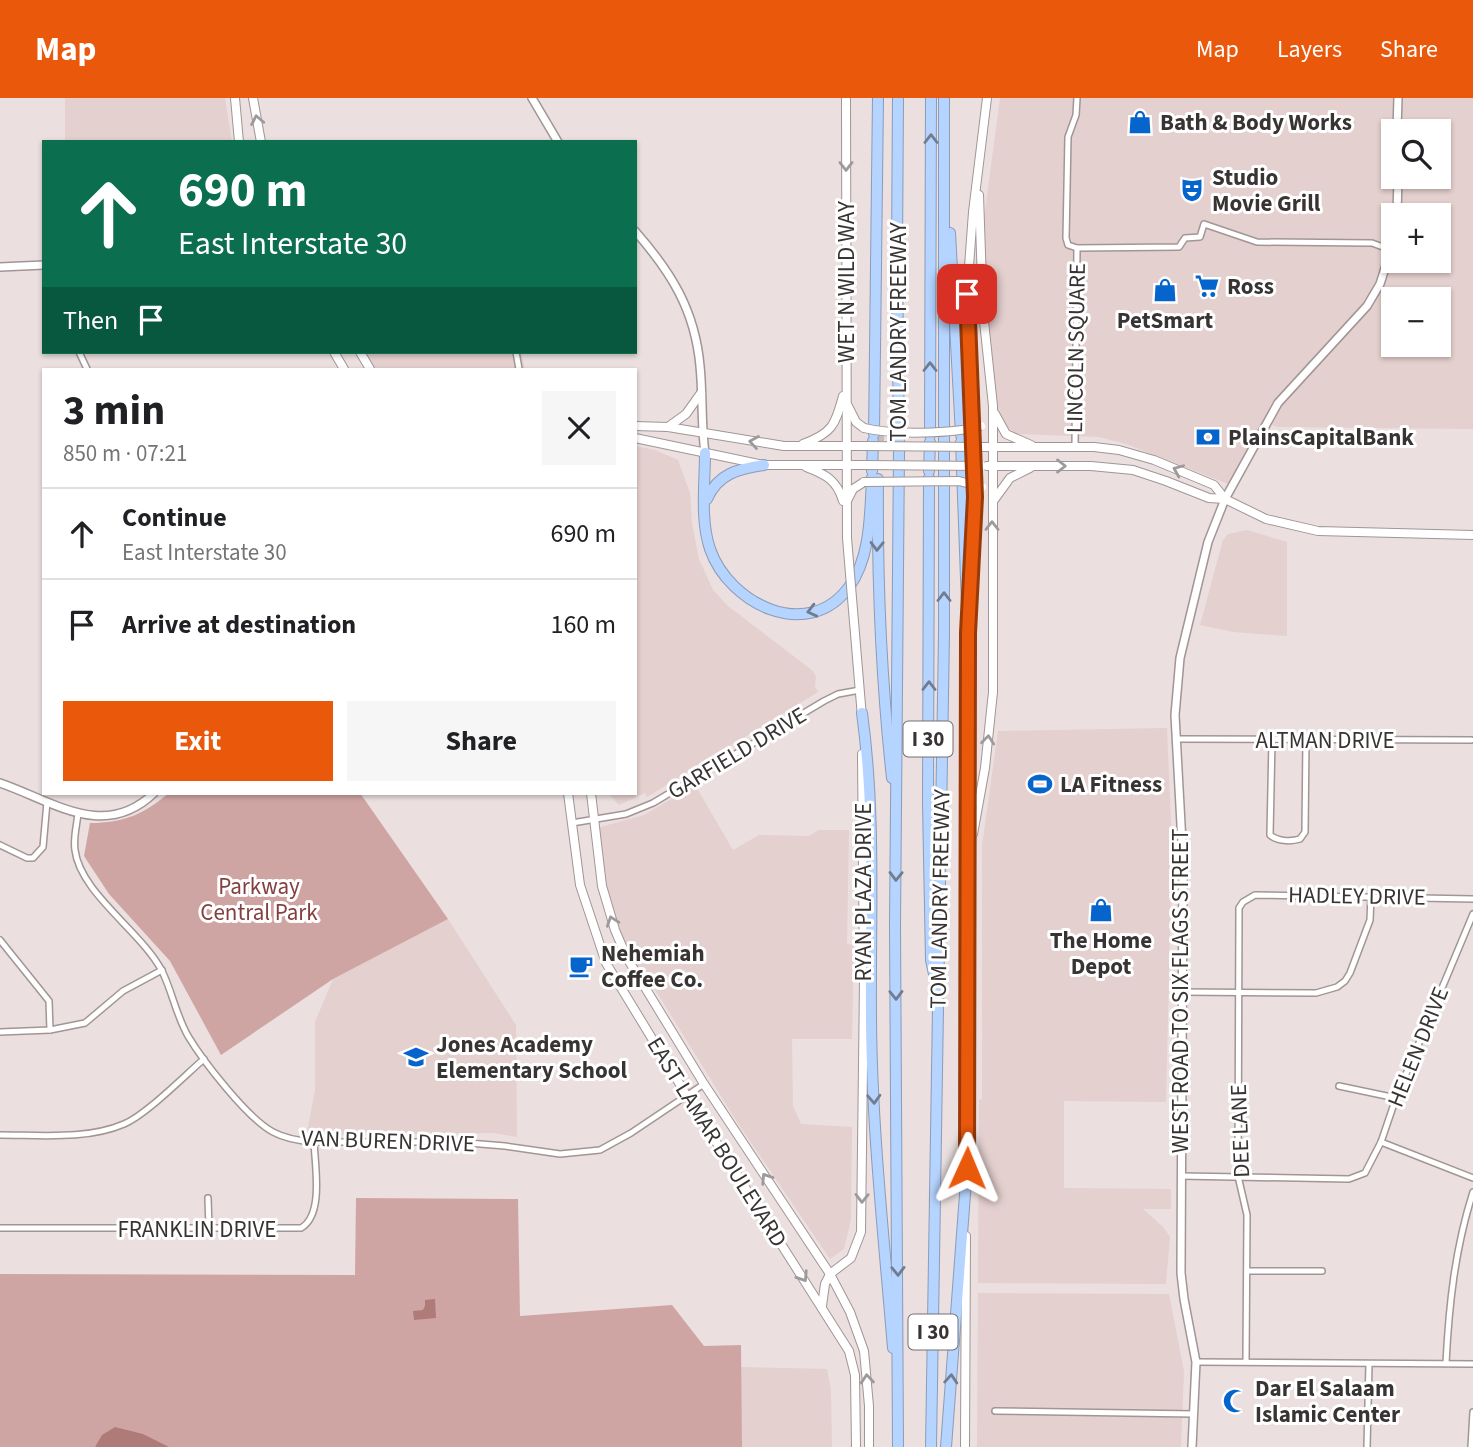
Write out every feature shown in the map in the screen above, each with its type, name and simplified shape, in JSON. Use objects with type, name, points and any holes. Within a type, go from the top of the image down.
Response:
[{"type":"highway","points":[[705,453],[706,534],[718,566],[729,581],[761,606],[775,611],[805,613],[822,609],[837,600],[849,588],[860,567],[870,511],[876,363],[878,98]]},
{"type":"highway","name":"TOM LANDRY FREEWAY","points":[[898,98],[898,1447]]},
{"type":"highway","points":[[898,119],[904,98]]},
{"type":"highway","name":"I 30","points":[[931,98],[928,804],[931,960],[938,999]]},
{"type":"highway","points":[[944,101],[968,633]]},
{"type":"highway","name":"TOM LANDRY FREEWAY","points":[[931,1447],[945,492],[944,101]]},
{"type":"highway","points":[[705,503],[717,481],[730,472],[764,465]]},
{"type":"highway","points":[[872,474],[880,647],[896,827]]},
{"type":"highway","points":[[862,713],[869,763],[874,1102],[899,1410]]},
{"type":"highway","points":[[946,1447],[967,1168]]},
{"type":"main road","points":[[235,98],[239,140]]},
{"type":"main road","points":[[253,98],[261,140]]},
{"type":"main road","name":"WET N WILD WAY","points":[[846,98],[846,465]]},
{"type":"main road","points":[[965,1447],[968,633],[975,497],[967,294],[987,98]]},
{"type":"main road","points":[[969,856],[985,768],[993,692],[993,410],[982,305],[979,164]]},
{"type":"main road","points":[[798,446],[818,438],[832,428],[838,416],[846,383]]},
{"type":"main road","points":[[668,426],[689,410],[701,393]]},
{"type":"main road","points":[[846,403],[856,422],[872,438],[982,447],[1119,450],[1154,460],[1214,485],[1225,499]]},
{"type":"main road","points":[[637,426],[668,426],[763,444],[847,446],[872,438],[882,431],[957,431],[981,426],[993,410]]},
{"type":"main road","points":[[993,410],[1006,433],[1016,440],[1041,448]]},
{"type":"main road","points":[[637,438],[764,465],[846,465],[872,474],[960,481],[982,487],[992,503]]},
{"type":"main road","points":[[799,465],[831,478],[846,508]]},
{"type":"main road","name":"RYAN PLAZA DRIVE","points":[[822,1306],[825,1284],[830,1274],[850,1258],[861,1232],[864,981],[862,713],[847,538],[846,465]]},
{"type":"main road","points":[[846,508],[853,489],[872,474],[982,466],[1124,469],[1160,478],[1209,498],[1225,499],[1266,519],[1318,531],[1473,535]]},
{"type":"main road","points":[[992,503],[1010,478],[1033,466]]},
{"type":"main road","name":"EAST LAMAR BOULEVARD","points":[[568,795],[580,885],[606,963],[849,1351],[855,1375],[856,1447]]},
{"type":"main road","name":"EAST LAMAR BOULEVARD","points":[[591,795],[599,872],[615,930],[643,987],[830,1274],[850,1312],[864,1352],[869,1406],[869,1447]]},
{"type":"street","points":[[532,98],[557,140]]},
{"type":"street","name":"LINCOLN SQUARE","points":[[1077,98],[1076,115],[1068,136],[1068,245],[1077,248],[1179,247],[1185,239],[1200,237],[1204,224],[1257,242],[1381,244]]},
{"type":"street","points":[[1397,119],[1398,98]]},
{"type":"street","points":[[637,233],[668,271],[688,309],[696,340],[705,453]]},
{"type":"street","name":"LINCOLN SQUARE","points":[[1074,447],[1077,248]]},
{"type":"street","points":[[0,267],[42,265]]},
{"type":"street","name":"WEST ROAD TO SIX FLAGS STREET","points":[[1192,1447],[1196,1362],[1181,1273],[1183,861],[1175,739],[1175,688],[1180,657],[1208,542],[1225,499],[1278,403],[1367,306],[1383,273]]},
{"type":"street","name":"GARFIELD DRIVE","points":[[572,822],[634,812],[824,701],[838,694],[860,690]]},
{"type":"street","points":[[1472,738],[1473,748]]},
{"type":"street","name":"ALTMAN DRIVE","points":[[1175,739],[1472,738]]},
{"type":"street","points":[[1272,740],[1270,835],[1275,839],[1289,840],[1300,839],[1305,832],[1306,740]]},
{"type":"street","points":[[0,783],[78,813],[99,817],[113,816],[133,809],[151,795]]},
{"type":"street","points":[[0,845],[27,858],[33,858],[39,853],[43,847],[47,802]]},
{"type":"street","name":"VAN BUREN DRIVE","points":[[78,813],[74,841],[80,871],[162,970],[188,1035],[204,1059],[251,1114],[271,1131],[297,1140],[314,1142],[456,1142],[560,1154],[600,1150],[704,1084]]},
{"type":"street","name":"HADLEY DRIVE","points":[[1243,902],[1255,895],[1473,899]]},
{"type":"street","points":[[1182,992],[1316,993],[1337,987],[1350,973],[1370,920],[1371,896]]},
{"type":"street","name":"DEE LANE","points":[[1243,902],[1237,915],[1238,1176],[1247,1215],[1246,1361]]},
{"type":"street","name":"HELEN DRIVE","points":[[1238,1176],[1358,1177],[1370,1167],[1473,914]]},
{"type":"street","points":[[0,940],[49,1001],[50,1030]]},
{"type":"street","points":[[0,1032],[50,1030],[85,1023],[123,991],[162,970]]},
{"type":"street","points":[[0,1135],[103,1131],[126,1124],[204,1059]]},
{"type":"street","points":[[1339,1086],[1396,1098]]},
{"type":"street","name":"FRANKLIN DRIVE","points":[[0,1228],[291,1230],[306,1225],[312,1219],[316,1207],[314,1142]]},
{"type":"street","points":[[1381,1142],[1473,1178]]},
{"type":"street","points":[[1181,1175],[1238,1176]]},
{"type":"street","points":[[1446,1363],[1449,1301],[1454,1266],[1473,1192]]},
{"type":"street","points":[[208,1198],[209,1229]]},
{"type":"street","points":[[1247,1271],[1322,1271]]},
{"type":"street","points":[[1196,1362],[1473,1364]]},
{"type":"street","points":[[1367,1447],[1369,1364]]},
{"type":"street","points":[[995,1411],[1194,1414]]},
{"type":"street","points":[[1471,1447],[1473,1412]]},
{"type":"shaded area","points":[[65,98],[225,98],[232,140],[65,140]]},
{"type":"shaded area","points":[[1000,98],[1473,98],[1473,429],[1278,427],[1263,422],[1231,485],[1126,444],[1099,437],[1017,434],[1005,426],[997,413],[978,264]]},
{"type":"shaded area","points":[[366,354],[521,354],[525,368],[374,368]]},
{"type":"shaded area","points":[[637,446],[655,450],[678,460],[690,493],[692,524],[699,559],[713,590],[728,606],[813,671],[818,692],[647,797],[645,793],[619,805],[610,795],[637,795]]},
{"type":"shaded area","points":[[1247,530],[1287,542],[1287,636],[1233,632],[1200,625],[1223,540],[1228,534]]},
{"type":"shaded area","points":[[1167,728],[1172,847],[1166,1102],[1064,1101],[1064,1188],[1171,1189],[1171,1209],[1143,1209],[1170,1237],[1166,1284],[978,1283],[979,1100],[982,1099],[982,846],[998,731]]},
{"type":"shaded area","points":[[695,785],[733,850],[759,835],[809,836],[819,830],[849,830],[847,944],[854,945],[852,1039],[792,1039],[793,1106],[801,1124],[852,1127],[851,1220],[844,1249],[830,1259],[737,1122],[653,986],[647,988],[626,947],[609,896],[600,853],[600,827],[644,815]]},
{"type":"shaded area","name":"Jones Academy Elementary School","points":[[448,919],[516,1025],[517,1137],[493,1133],[326,1135],[307,1132],[315,1090],[315,1022],[333,979]]},
{"type":"shaded area","points":[[978,1293],[1169,1294],[1184,1371],[1181,1447],[977,1447]]},
{"type":"shaded area","points":[[435,1299],[436,1318],[414,1320],[413,1311],[423,1310],[425,1300]]},
{"type":"shaded area","points":[[740,1367],[827,1369],[831,1390],[832,1447],[742,1447]]},
{"type":"shaded area","points":[[115,1427],[143,1434],[169,1447],[95,1447],[102,1435]]},
{"type":"green space","name":"Parkway Central Park","points":[[166,795],[361,795],[448,919],[333,979],[221,1055],[170,961],[109,894],[84,856],[90,823],[123,819],[151,807]]},
{"type":"green space","points":[[356,1198],[518,1199],[520,1316],[672,1305],[704,1346],[741,1345],[742,1447],[0,1447],[0,1274],[355,1275]]},
{"type":"tunnel","points":[[879,434],[879,441]]},
{"type":"place","name":"Bath & Body Works","points":[[1140,122]]},
{"type":"place","name":"Studio Movie Grill","points":[[1192,190]]},
{"type":"place","name":"Ross","points":[[1207,286]]},
{"type":"place","name":"PetSmart","points":[[1165,290]]},
{"type":"place","name":"PlainsCapitalBank","points":[[1208,437]]},
{"type":"place","name":"LA Fitness","points":[[1040,784]]},
{"type":"place","name":"The Home Depot","points":[[1101,910]]},
{"type":"place","name":"Nehemiah Coffee Co.","points":[[581,966]]},
{"type":"place","name":"Jones Academy Elementary School","points":[[416,1057]]},
{"type":"place","name":"Dar El Salaam Islamic Center","points":[[1235,1401]]},
{"type":"route","points":[[967,294],[975,497],[968,633],[967,1168]]}]
